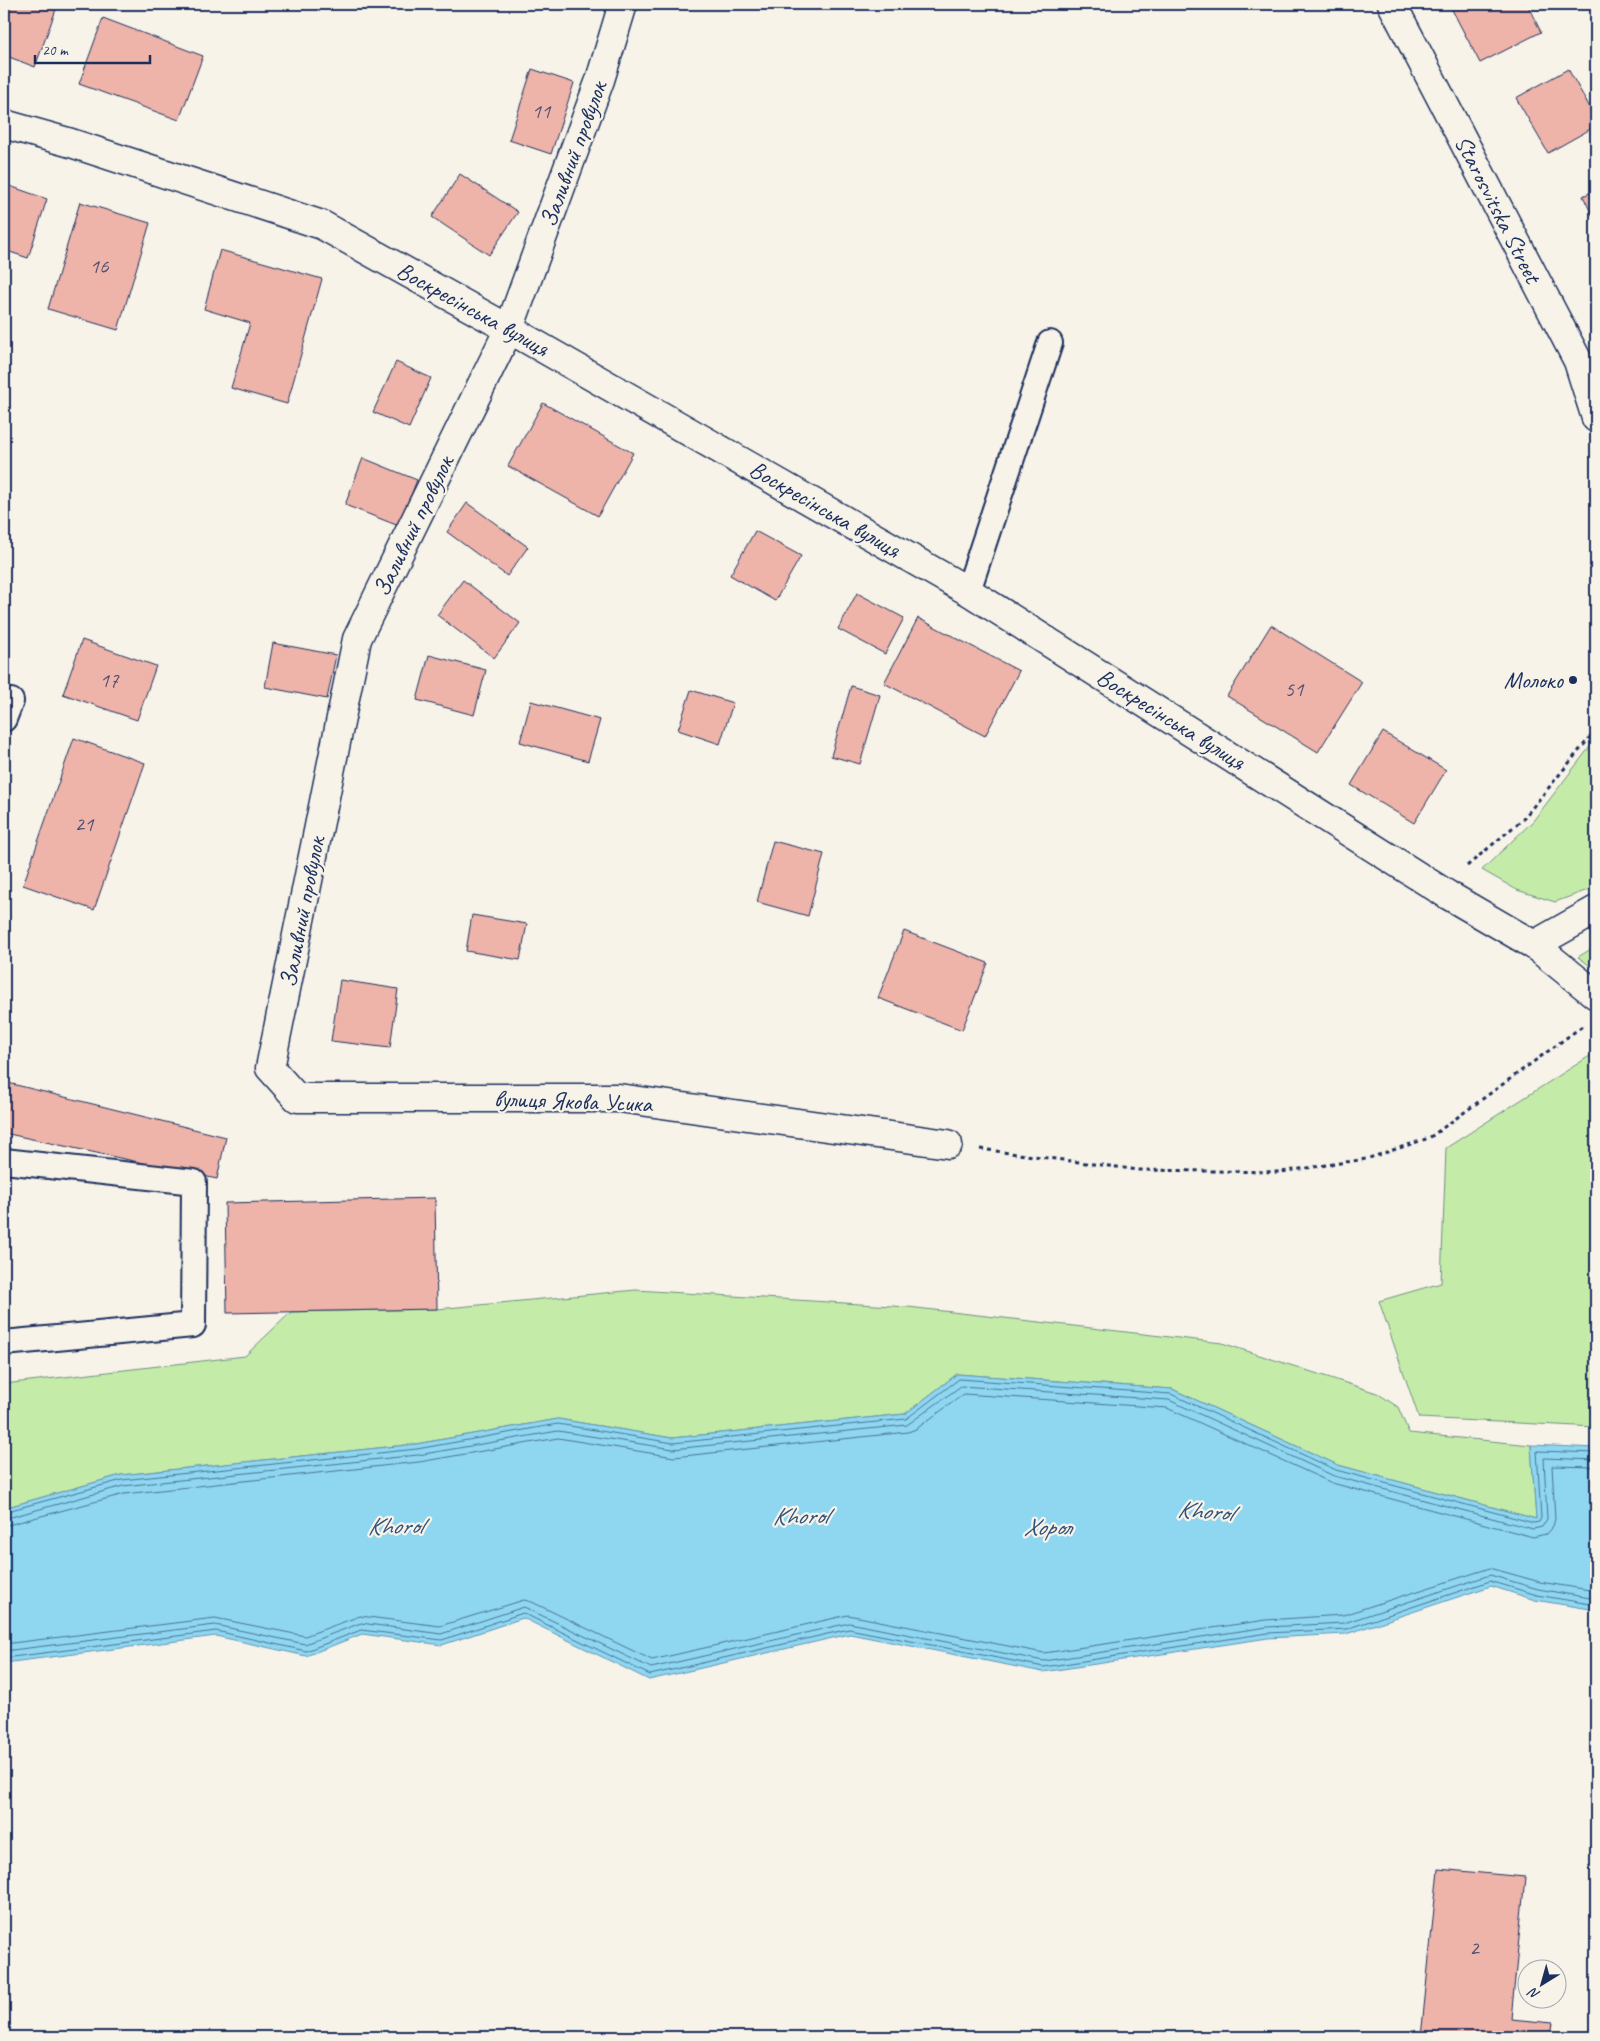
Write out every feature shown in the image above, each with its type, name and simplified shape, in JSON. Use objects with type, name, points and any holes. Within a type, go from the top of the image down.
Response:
[{"type":"street","name":"Заливний провулок","points":[[270,1068],[357,639],[509,329],[600,80],[623,4]]},
{"type":"street","name":"Starosvitska Street","points":[[1392,4],[1578,361],[1595,410]]},
{"type":"street","name":"Воскресінська вулиця","points":[[4,124],[71,143],[322,225],[509,329],[968,591],[1448,895],[1534,945],[1596,995]]},
{"type":"street","points":[[1534,945],[1596,910]]},
{"type":"street","name":"вулиця Якова Усика","points":[[270,1068],[297,1098],[619,1098],[948,1144]]},
{"type":"lane","points":[[968,591],[1050,343]]},
{"type":"lane","points":[[4,1161],[194,1182],[193,1326],[4,1343]]},
{"type":"path","points":[[1463,870],[1523,819],[1596,730]]},
{"type":"path","points":[[948,1144],[1139,1170],[1281,1172],[1366,1159],[1429,1138],[1584,1025]]},
{"type":"green space","points":[[1596,739],[1596,887],[1555,902],[1517,890],[1482,870],[1533,821]]},
{"type":"green space","points":[[1596,946],[1596,970],[1578,957]]},
{"type":"green space","points":[[1596,1052],[1596,1427],[1419,1418],[1379,1301],[1441,1283],[1446,1148]]},
{"type":"green space","points":[[636,1290],[908,1307],[1222,1343],[1377,1393],[1398,1407],[1409,1433],[1531,1445],[1536,1519],[1338,1465],[1172,1389],[957,1374],[905,1414],[672,1438],[558,1419],[416,1444],[121,1475],[4,1508],[4,1384],[245,1356],[291,1312],[437,1309]]},
{"type":"water","name":"Хорол","points":[[957,1374],[1172,1389],[1338,1465],[1536,1519],[1531,1445],[1596,1448],[1596,1610],[1535,1600],[1491,1586],[1346,1634],[1268,1638],[1043,1672],[850,1634],[649,1680],[523,1618],[442,1645],[362,1634],[306,1656],[216,1636],[4,1663],[4,1508],[121,1475],[416,1444],[558,1419],[672,1438],[905,1414]]},
{"type":"building","points":[[4,4],[58,4],[35,67],[4,55]]},
{"type":"building","points":[[1449,4],[1527,4],[1541,32],[1480,63]]},
{"type":"building","points":[[103,18],[203,56],[179,120],[79,84]]},
{"type":"building","points":[[532,69],[574,83],[551,154],[509,140]]},
{"type":"building","points":[[1568,69],[1596,118],[1596,126],[1548,153],[1516,98]]},
{"type":"building","points":[[460,174],[518,212],[489,255],[432,217]]},
{"type":"building","points":[[4,184],[47,199],[28,258],[4,250]]},
{"type":"building","points":[[1596,190],[1596,223],[1583,196]]},
{"type":"building","points":[[80,202],[150,223],[118,330],[48,309]]},
{"type":"building","points":[[220,250],[322,279],[287,404],[231,388],[250,323],[204,309]]},
{"type":"building","points":[[396,362],[431,378],[409,428],[373,412]]},
{"type":"building","points":[[543,403],[633,453],[598,516],[508,466]]},
{"type":"building","points":[[363,458],[417,480],[399,526],[345,505]]},
{"type":"building","points":[[467,503],[528,547],[507,576],[447,532]]},
{"type":"building","points":[[755,531],[801,556],[775,601],[730,575]]},
{"type":"building","points":[[463,580],[520,623],[494,658],[437,615]]},
{"type":"building","points":[[857,593],[904,618],[885,654],[838,629]]},
{"type":"building","points":[[918,618],[1019,671],[985,736],[884,683]]},
{"type":"building","points":[[1271,625],[1362,682],[1318,752],[1227,696]]},
{"type":"building","points":[[82,640],[156,666],[137,720],[63,694]]},
{"type":"building","points":[[273,643],[336,655],[327,699],[265,687]]},
{"type":"building","points":[[429,655],[486,670],[474,715],[417,700]]},
{"type":"building","points":[[851,686],[880,695],[860,764],[831,756]]},
{"type":"building","points":[[691,690],[733,703],[720,744],[678,730]]},
{"type":"building","points":[[531,701],[600,720],[588,761],[520,742]]},
{"type":"building","points":[[1383,732],[1446,770],[1414,823],[1351,785]]},
{"type":"building","points":[[74,738],[145,763],[94,910],[23,885]]},
{"type":"building","points":[[773,841],[824,854],[808,916],[757,902]]},
{"type":"building","points":[[472,915],[527,924],[520,960],[466,951]]},
{"type":"building","points":[[904,931],[988,963],[962,1030],[878,998]]},
{"type":"building","points":[[340,980],[398,989],[390,1048],[331,1041]]},
{"type":"building","points":[[4,1082],[226,1137],[217,1179],[4,1133]]},
{"type":"building","points":[[435,1198],[437,1309],[227,1313],[225,1203]]},
{"type":"building","points":[[1438,1869],[1525,1877],[1511,2019],[1553,2023],[1551,2037],[1421,2037]]},
{"type":"place","name":"Молоко","points":[[1573,680]]},
{"type":"water label","name":"Khorol","points":[[1205,1510]]},
{"type":"water label","name":"Khorol","points":[[800,1515]]},
{"type":"water label","name":"Khorol","points":[[395,1525]]}]
